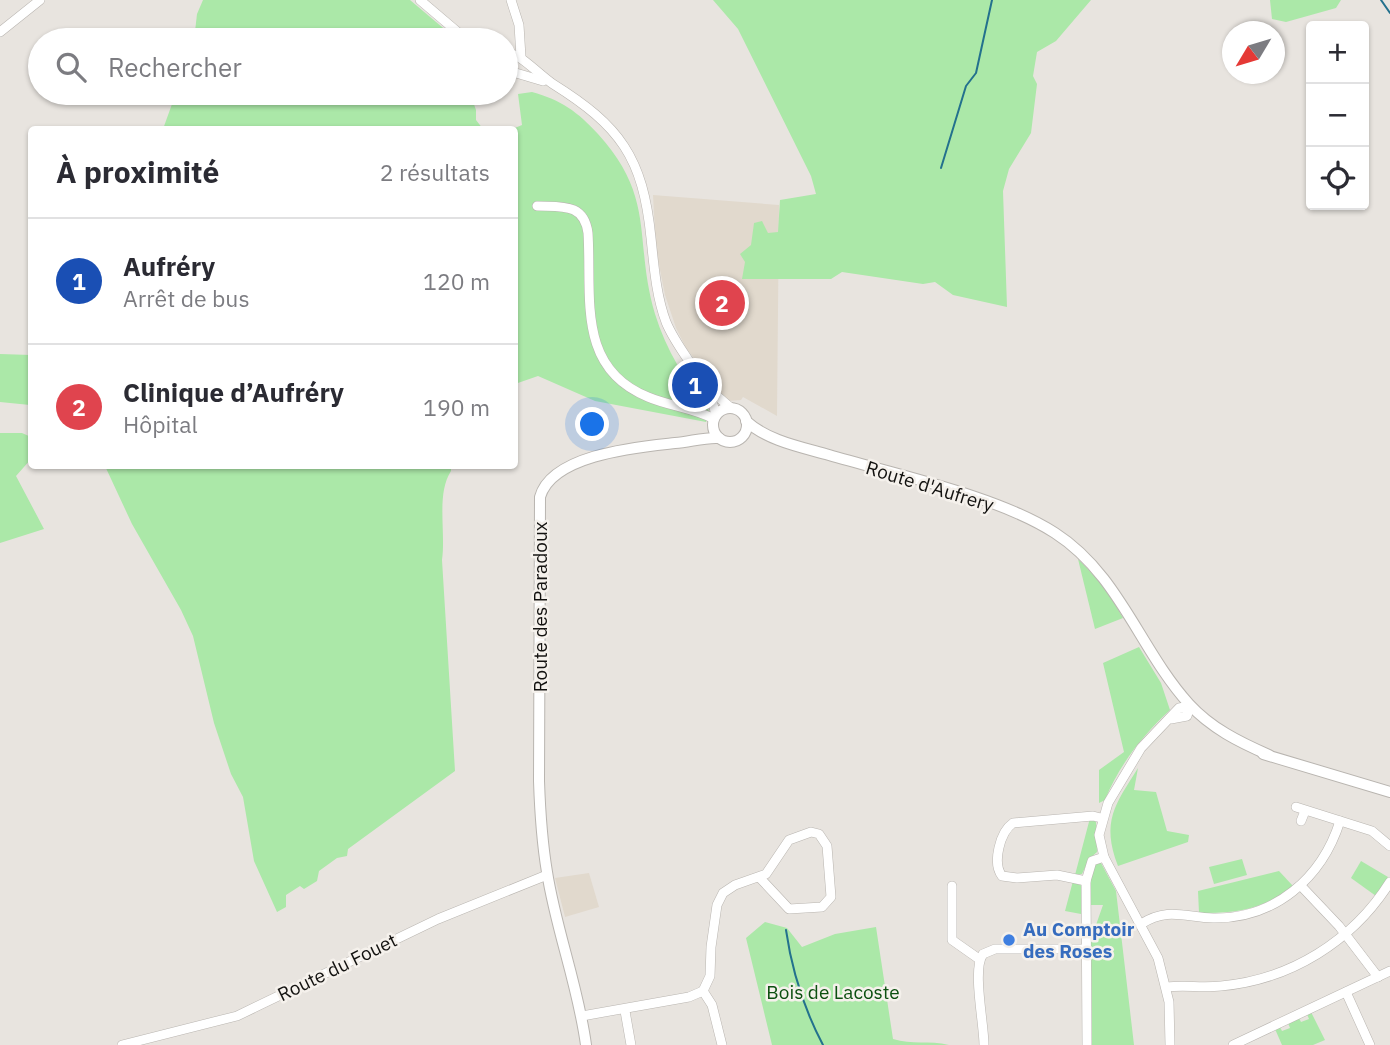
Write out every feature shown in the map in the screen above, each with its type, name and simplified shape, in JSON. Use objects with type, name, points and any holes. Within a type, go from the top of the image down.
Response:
[{"type":"main road","points":[[680,443],[701,432],[714,419],[731,408],[741,412],[746,421],[742,437],[733,442],[719,438],[714,419]]},
{"type":"main road","name":"Route d'Aufrery","points":[[746,421],[782,441]]},
{"type":"main road","name":"Route d'Aufrery","points":[[742,437],[782,441],[1016,512],[1047,528],[1071,545],[1109,585],[1187,708],[1229,737],[1269,755],[1390,792]]},
{"type":"main road","name":"Route des Paradoux","points":[[586,1045],[582,1016],[547,874],[539,781],[539,507],[542,489],[557,473],[593,459],[643,445],[719,438]]},
{"type":"street","points":[[0,32],[40,0]]},
{"type":"street","points":[[420,0],[453,28]]},
{"type":"street","points":[[511,0],[520,32],[522,60],[518,70]]},
{"type":"street","points":[[518,36],[520,32]]},
{"type":"street","points":[[518,59],[576,97],[603,119],[633,162],[646,198],[660,303],[671,333],[701,381],[714,419]]},
{"type":"street","points":[[518,73],[551,83]]},
{"type":"street","points":[[537,206],[572,207],[580,212],[587,224],[594,337],[605,367],[633,391],[714,419]]},
{"type":"street","points":[[701,381],[731,408]]},
{"type":"street","points":[[1170,1045],[1167,987],[1158,958],[1104,857],[1099,835],[1101,818],[1141,748],[1171,719],[1187,708]]},
{"type":"street","points":[[1301,821],[1301,809],[1380,835],[1390,846]]},
{"type":"street","points":[[1086,881],[1057,875],[1017,878],[1002,876],[997,865],[1004,832],[1013,823],[1093,816],[1101,818]]},
{"type":"street","points":[[1141,924],[1169,912],[1209,918],[1244,915],[1265,907],[1302,887],[1327,854],[1340,821]]},
{"type":"street","points":[[582,1016],[625,1011],[689,998],[703,991],[710,976],[710,947],[720,898],[735,885],[760,878],[772,867],[781,848],[789,840],[811,832],[819,834],[826,841],[832,893],[830,901],[822,907],[789,909],[760,878]]},
{"type":"street","points":[[1087,1045],[1086,881],[1092,861],[1104,857]]},
{"type":"street","name":"Route du Fouet","points":[[122,1045],[237,1016],[438,919],[547,874]]},
{"type":"street","points":[[1167,987],[1222,986],[1264,978],[1312,958],[1345,934],[1368,911],[1390,882]]},
{"type":"street","points":[[952,886],[952,940],[979,959]]},
{"type":"street","points":[[1302,887],[1345,934],[1378,977]]},
{"type":"street","points":[[985,1045],[984,1012],[976,974],[979,959],[995,948],[1085,949]]},
{"type":"street","points":[[1237,1044],[1390,971]]},
{"type":"street","points":[[703,991],[712,1005],[722,1045]]},
{"type":"street","points":[[1346,992],[1370,1045]]},
{"type":"street","points":[[625,1011],[631,1045]]},
{"type":"shaded area","points":[[653,195],[779,205],[777,416],[743,397],[741,400],[727,401],[686,348],[665,295],[656,250]]},
{"type":"shaded area","points":[[589,873],[599,907],[565,917],[555,878]]},
{"type":"green space","points":[[203,0],[410,0],[443,28],[195,28],[197,14]]},
{"type":"green space","points":[[713,0],[1091,0],[1056,41],[1037,52],[1033,76],[1037,84],[1031,133],[1009,169],[1003,191],[1007,307],[953,295],[935,282],[923,284],[842,272],[831,279],[742,279],[745,262],[740,254],[751,245],[754,223],[762,221],[768,233],[778,232],[780,200],[816,194],[811,176],[738,29]]},
{"type":"green space","points":[[1270,0],[1341,0],[1336,8],[1286,22],[1272,19]]},
{"type":"green space","points":[[532,92],[552,99],[583,119],[616,157],[629,179],[636,200],[655,314],[678,365],[710,412],[706,422],[595,401],[538,376],[518,383],[518,127],[522,125],[518,94]]},
{"type":"green space","points":[[172,105],[474,105],[476,120],[481,126],[164,126]]},
{"type":"green space","points":[[0,354],[28,355],[28,405],[0,402]]},
{"type":"green space","points":[[0,433],[22,433],[28,436],[28,462],[16,476],[44,529],[0,543]]},
{"type":"green space","points":[[106,469],[451,469],[444,491],[442,560],[455,771],[348,849],[347,856],[337,858],[319,871],[317,881],[304,889],[300,886],[286,895],[286,907],[277,912],[254,861],[243,797],[231,774],[214,723],[193,636],[132,524]]},
{"type":"green space","points":[[1078,559],[1105,587],[1123,618],[1095,629]]},
{"type":"green space","points":[[1139,647],[1161,683],[1170,710],[1133,751],[1105,800],[1099,803],[1099,770],[1124,752],[1103,663]]},
{"type":"green space","points":[[1138,768],[1134,790],[1156,792],[1167,831],[1189,835],[1188,842],[1118,866],[1111,837],[1113,814]]},
{"type":"green space","points":[[1090,818],[1096,822],[1097,852],[1089,859],[1082,874],[1075,875]]},
{"type":"green space","points":[[1242,859],[1247,875],[1214,884],[1209,867]]},
{"type":"green space","points":[[1361,861],[1388,877],[1376,896],[1351,878]]},
{"type":"green space","points":[[1097,862],[1101,863],[1116,891],[1134,1045],[1092,1045],[1091,939],[1103,905],[1088,905],[1090,871]]},
{"type":"green space","points":[[1279,871],[1293,886],[1272,900],[1237,911],[1199,913],[1198,891]]},
{"type":"green space","points":[[1073,881],[1082,886],[1081,914],[1065,911]]},
{"type":"green space","name":"Bois de Lacoste","points":[[765,922],[787,928],[802,947],[835,934],[876,927],[893,1039],[949,1045],[772,1045],[746,938]]},
{"type":"green space","points":[[1311,1012],[1325,1040],[1313,1045],[1282,1045],[1275,1029],[1280,1027],[1282,1031],[1290,1028],[1288,1023],[1299,1018],[1301,1022],[1309,1019],[1307,1014]]},
{"type":"waterway","points":[[941,168],[966,86],[976,73],[992,0]]},
{"type":"waterway","points":[[1381,0],[1390,13]]},
{"type":"waterway","points":[[786,930],[799,989],[823,1045]]},
{"type":"place","name":"Clinique d’Aufréry","points":[[722,303]]},
{"type":"place","name":"Aufréry","points":[[695,385]]},
{"type":"place","name":"Au Comptoir des Roses","points":[[1009,940]]}]
